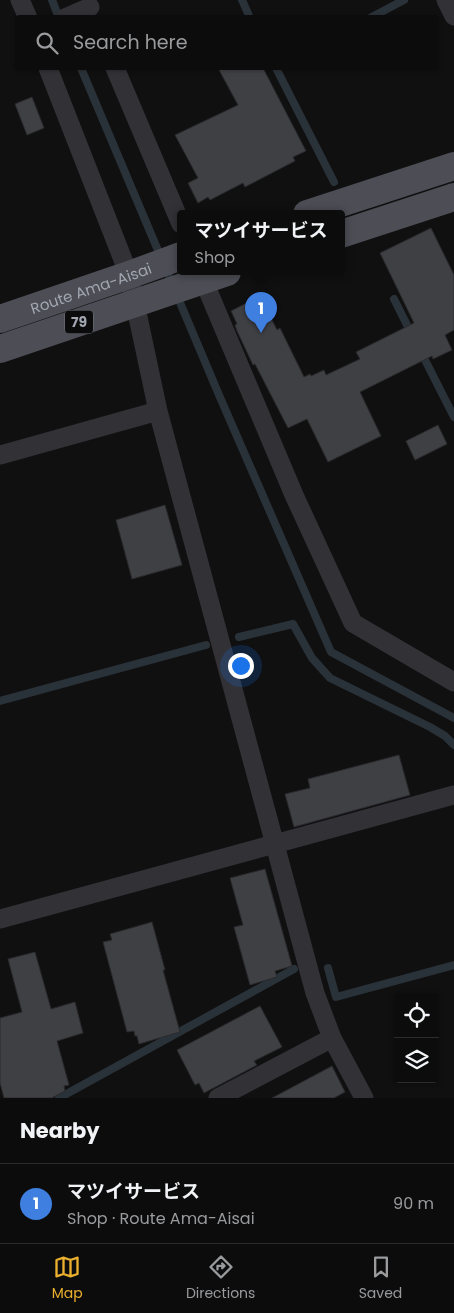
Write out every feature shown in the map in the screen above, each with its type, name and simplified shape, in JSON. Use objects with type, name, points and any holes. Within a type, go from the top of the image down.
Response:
[{"type":"main road","points":[[319,210],[454,166]]},
{"type":"main road","points":[[345,233],[454,197]]},
{"type":"main road","name":"Route Ama-Aisai","points":[[0,319],[177,257]]},
{"type":"main road","name":"Route Ama-Aisai","points":[[0,349],[205,277]]},
{"type":"street","points":[[20,0],[27,15]]},
{"type":"street","points":[[446,0],[454,16]]},
{"type":"street","points":[[72,15],[90,8]]},
{"type":"street","points":[[49,70],[137,272],[146,299],[158,411],[315,993],[332,1038],[364,1098]]},
{"type":"street","points":[[116,70],[177,215]]},
{"type":"street","points":[[205,277],[294,495],[353,623],[454,682]]},
{"type":"street","points":[[0,454],[158,411]]},
{"type":"street","points":[[0,919],[454,795]]},
{"type":"street","points":[[218,1098],[332,1038]]},
{"type":"building","points":[[219,70],[264,70],[306,151],[293,157],[295,161],[245,187],[243,183],[210,200],[208,197],[198,203],[188,183],[198,178],[175,135],[238,105]]},
{"type":"building","points":[[32,97],[44,128],[27,135],[15,104]]},
{"type":"building","points":[[431,228],[454,275],[454,330],[445,335],[452,350],[433,359],[432,356],[360,392],[381,436],[328,462],[307,419],[288,428],[255,364],[253,365],[237,331],[235,325],[237,324],[231,311],[260,296],[277,330],[280,328],[304,377],[324,370],[326,375],[360,359],[356,352],[414,323],[380,253]]},
{"type":"building","points":[[438,425],[447,444],[415,460],[406,441]]},
{"type":"building","points":[[165,505],[182,565],[132,579],[116,520]]},
{"type":"building","points":[[399,755],[410,795],[294,827],[285,794],[310,788],[308,779]]},
{"type":"building","points":[[265,869],[292,966],[275,971],[277,977],[250,985],[234,927],[243,925],[230,878]]},
{"type":"building","points":[[152,922],[180,1032],[139,1044],[134,1031],[127,1032],[103,942],[112,940],[110,934]]},
{"type":"building","points":[[35,952],[51,1009],[75,1002],[83,1033],[57,1041],[69,1085],[64,1086],[65,1091],[52,1098],[4,1098],[0,1083],[0,1018],[22,1012],[8,959]]},
{"type":"building","points":[[260,1006],[282,1047],[254,1061],[257,1065],[204,1093],[199,1083],[195,1085],[177,1050]]},
{"type":"building","points":[[332,1066],[345,1092],[334,1098],[272,1098]]},
{"type":"waterway","points":[[52,0],[58,15]]},
{"type":"waterway","points":[[242,0],[249,15]]},
{"type":"waterway","points":[[376,15],[404,0]]},
{"type":"waterway","points":[[82,70],[219,395],[331,652],[454,718]]},
{"type":"waterway","points":[[277,70],[334,182]]},
{"type":"waterway","points":[[394,299],[412,335]]},
{"type":"waterway","points":[[421,352],[454,417]]},
{"type":"waterway","points":[[239,637],[293,624],[312,658],[330,678],[430,727],[445,736],[454,745]]},
{"type":"waterway","points":[[0,701],[206,645]]},
{"type":"waterway","points":[[328,968],[336,997],[454,965]]},
{"type":"waterway","points":[[59,1098],[294,969]]},
{"type":"place","name":"マツイサービス","points":[[261,333]]}]
